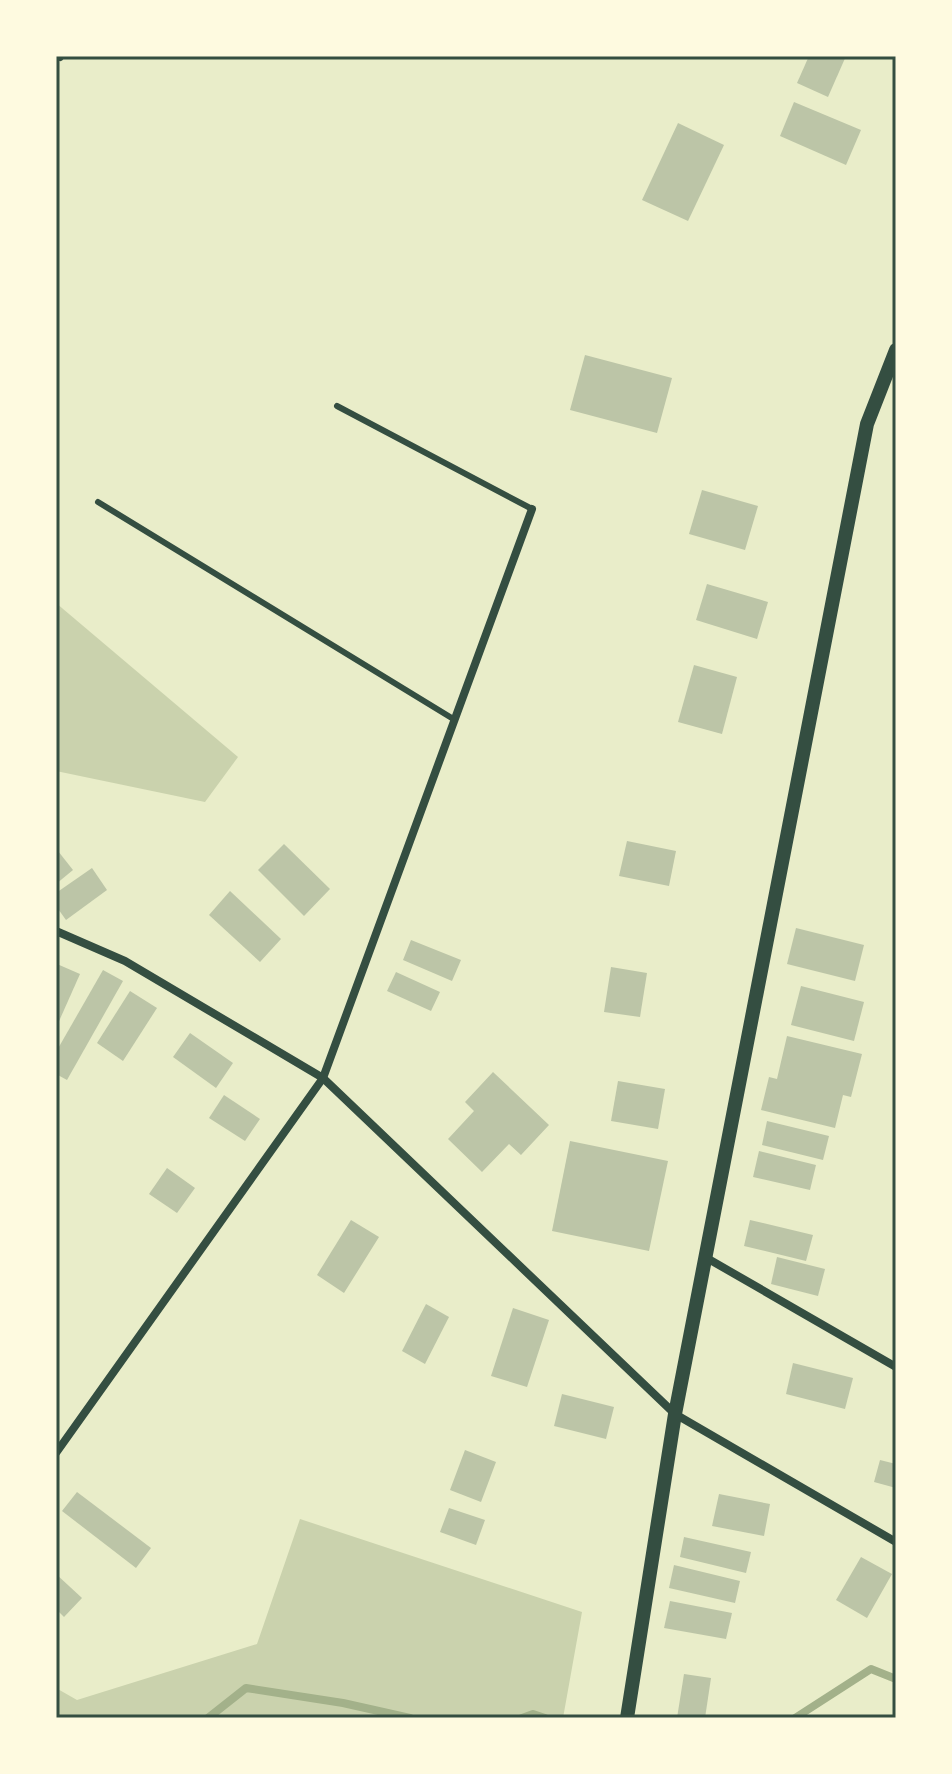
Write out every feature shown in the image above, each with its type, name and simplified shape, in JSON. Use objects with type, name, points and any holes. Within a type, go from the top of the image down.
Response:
[{"type":"street","points":[[628,1712],[675,1414],[867,424],[896,350]]},
{"type":"street","points":[[56,1453],[323,1078],[532,509]]},
{"type":"street","points":[[56,931],[125,961],[323,1078],[675,1414],[896,1542]]},
{"type":"street","points":[[705,1257],[896,1367]]},
{"type":"lane","points":[[337,406],[532,509]]},
{"type":"lane","points":[[98,502],[455,720]]},
{"type":"green space","points":[[56,603],[238,757],[205,802],[56,771]]},
{"type":"green space","points":[[300,1519],[582,1612],[563,1718],[56,1718],[56,1688],[77,1700],[257,1644]]},
{"type":"building","points":[[809,56],[846,56],[828,97],[797,83]]},
{"type":"building","points":[[794,102],[861,130],[846,165],[780,136]]},
{"type":"building","points":[[678,123],[724,145],[688,221],[642,200]]},
{"type":"building","points":[[585,355],[672,378],[657,433],[570,410]]},
{"type":"building","points":[[702,490],[758,506],[745,550],[689,534]]},
{"type":"building","points":[[707,584],[768,602],[757,639],[696,620]]},
{"type":"building","points":[[694,665],[737,677],[722,734],[678,722]]},
{"type":"building","points":[[627,841],[676,851],[669,886],[619,876]]},
{"type":"building","points":[[284,844],[330,889],[304,916],[258,870]]},
{"type":"building","points":[[56,852],[73,870],[56,884]]},
{"type":"building","points":[[92,868],[107,890],[66,920],[56,906],[56,893]]},
{"type":"building","points":[[230,891],[281,939],[260,962],[209,915]]},
{"type":"building","points":[[796,928],[864,945],[855,981],[787,964]]},
{"type":"building","points":[[411,940],[461,960],[452,981],[403,960]]},
{"type":"building","points":[[57,964],[80,974],[56,1028],[56,967]]},
{"type":"building","points":[[611,967],[647,973],[640,1017],[604,1012]]},
{"type":"building","points":[[103,970],[123,981],[67,1080],[56,1074],[56,1052]]},
{"type":"building","points":[[396,972],[440,992],[431,1011],[387,991]]},
{"type":"building","points":[[801,986],[864,1002],[854,1041],[791,1025]]},
{"type":"building","points":[[130,991],[157,1008],[123,1061],[97,1043]]},
{"type":"building","points":[[190,1033],[233,1063],[216,1088],[173,1057]]},
{"type":"building","points":[[787,1036],[862,1054],[851,1097],[843,1095],[835,1128],[761,1110],[769,1077],[777,1079]]},
{"type":"building","points":[[493,1072],[549,1125],[521,1155],[509,1144],[482,1172],[448,1139],[474,1111],[465,1102]]},
{"type":"building","points":[[618,1081],[665,1089],[658,1129],[611,1121]]},
{"type":"building","points":[[224,1095],[260,1119],[245,1141],[209,1118]]},
{"type":"building","points":[[767,1121],[829,1136],[823,1160],[762,1145]]},
{"type":"building","points":[[570,1141],[668,1161],[649,1251],[552,1231]]},
{"type":"building","points":[[759,1151],[816,1165],[810,1190],[753,1177]]},
{"type":"building","points":[[167,1168],[195,1188],[177,1213],[149,1194]]},
{"type":"building","points":[[351,1220],[379,1237],[344,1293],[317,1275]]},
{"type":"building","points":[[750,1220],[813,1235],[806,1261],[744,1246]]},
{"type":"building","points":[[777,1257],[825,1269],[818,1296],[771,1284]]},
{"type":"building","points":[[426,1304],[449,1317],[425,1364],[402,1351]]},
{"type":"building","points":[[513,1308],[549,1320],[527,1387],[491,1376]]},
{"type":"building","points":[[793,1363],[853,1378],[845,1409],[786,1394]]},
{"type":"building","points":[[562,1394],[614,1407],[606,1439],[554,1426]]},
{"type":"building","points":[[465,1450],[496,1462],[481,1502],[450,1490]]},
{"type":"building","points":[[880,1460],[896,1464],[896,1488],[874,1482]]},
{"type":"building","points":[[77,1492],[151,1548],[136,1568],[62,1511]]},
{"type":"building","points":[[719,1494],[770,1504],[764,1536],[712,1526]]},
{"type":"building","points":[[449,1508],[485,1520],[476,1545],[440,1532]]},
{"type":"building","points":[[684,1537],[751,1552],[746,1573],[680,1557]]},
{"type":"building","points":[[861,1557],[892,1574],[867,1618],[836,1600]]},
{"type":"building","points":[[674,1565],[740,1581],[735,1603],[669,1588]]},
{"type":"building","points":[[56,1574],[82,1598],[64,1617],[56,1609]]},
{"type":"building","points":[[670,1601],[732,1613],[726,1639],[664,1628]]},
{"type":"building","points":[[684,1674],[711,1678],[705,1718],[677,1718]]},
{"type":"waterway","points":[[795,1718],[871,1669],[896,1679]]},
{"type":"waterway","points":[[208,1718],[246,1688],[343,1703],[410,1718]]},
{"type":"waterway","points":[[522,1718],[533,1714],[545,1718]]}]
